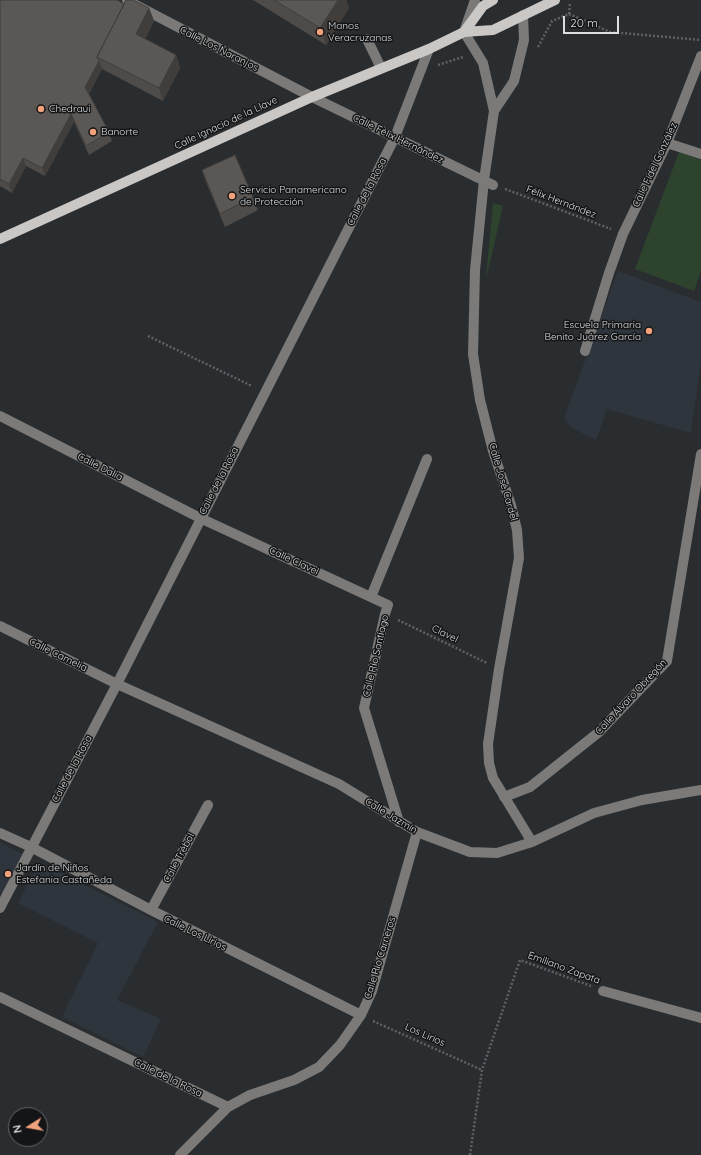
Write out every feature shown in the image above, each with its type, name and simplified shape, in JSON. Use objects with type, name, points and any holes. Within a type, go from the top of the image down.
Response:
[{"type":"main road","name":"Calle Ignacio de la Llave","points":[[464,32],[483,6],[493,0]]},
{"type":"main road","name":"Calle Ignacio de la Llave","points":[[1,240],[312,96],[429,49],[464,32],[493,30],[555,0]]},
{"type":"street","name":"Calle Los Naranjos","points":[[127,0],[312,96]]},
{"type":"street","points":[[464,32],[475,0]]},
{"type":"street","name":"Calle José Cardel","points":[[494,110],[514,81],[524,40],[523,15]]},
{"type":"street","name":"Calle José Cardel","points":[[464,32],[483,63],[494,110],[489,182],[475,270],[473,354],[480,400],[493,451],[511,505],[517,530],[519,558],[499,669],[488,744],[488,763],[493,778],[532,842]]},
{"type":"street","points":[[367,39],[381,68]]},
{"type":"street","name":"Calle de la Rosa","points":[[0,908],[117,684],[264,392],[395,137],[429,49]]},
{"type":"street","name":"Calle Fidel González","points":[[585,351],[609,273],[623,234],[667,143],[701,56]]},
{"type":"street","name":"Calle Félix Hernández","points":[[312,96],[489,182]]},
{"type":"street","points":[[667,143],[701,154]]},
{"type":"street","name":"Calle Dalia","points":[[0,416],[200,518]]},
{"type":"street","name":"Calle Álvaro Obregón","points":[[504,797],[530,787],[598,732],[667,661],[701,454]]},
{"type":"street","points":[[370,597],[427,459]]},
{"type":"street","name":"Calle Clavel","points":[[200,518],[370,597],[386,609]]},
{"type":"street","name":"Calle Río Santiago","points":[[386,609],[364,708],[399,822]]},
{"type":"street","name":"Calle Camelia","points":[[0,626],[117,684]]},
{"type":"street","name":"Calle Jazmín","points":[[117,684],[339,784],[417,832],[470,852],[497,853],[532,842],[594,813],[642,800],[701,790]]},
{"type":"street","name":"Calle Trébol","points":[[151,910],[208,805]]},
{"type":"street","name":"Calle Río Carneros","points":[[180,1155],[228,1108],[250,1095],[294,1080],[319,1067],[340,1045],[361,1015],[372,991],[417,832]]},
{"type":"street","name":"Calle Los Lirios","points":[[0,833],[31,847],[151,910],[361,1015]]},
{"type":"street","points":[[603,991],[701,1018]]},
{"type":"street","name":"Calle de la Rosa","points":[[0,997],[228,1108]]},
{"type":"path","points":[[569,14],[570,0]]},
{"type":"path","points":[[552,21],[569,14],[610,32],[701,40]]},
{"type":"path","name":"Félix Hernández","points":[[489,182],[623,234]]},
{"type":"path","points":[[148,336],[264,392]]},
{"type":"path","name":"Clavel","points":[[386,609],[499,669]]},
{"type":"path","name":"Emiliano Zapata","points":[[482,1070],[520,960],[603,991]]},
{"type":"path","name":"Los Lirios","points":[[361,1015],[482,1070]]},
{"type":"path","points":[[470,1155],[482,1070]]},
{"type":"shaded area","name":"Escuela Primaria Benito Juárez García","points":[[618,271],[701,302],[701,361],[691,433],[607,409],[596,440],[572,428],[564,418]]},
{"type":"shaded area","name":"Jardín de Niños Estefania Castañeda","points":[[0,842],[25,855],[5,895],[0,892]]},
{"type":"shaded area","points":[[39,862],[158,922],[117,1000],[161,1019],[143,1057],[62,1017],[98,943],[18,903]]},
{"type":"green space","points":[[679,152],[701,160],[701,271],[694,291],[635,269]]},
{"type":"green space","points":[[493,203],[503,206],[486,279],[488,257]]},
{"type":"building","name":"Chedraui","points":[[0,0],[117,0],[124,4],[97,57],[99,61],[85,87],[109,132],[86,146],[71,114],[42,168],[23,158],[9,184],[0,179]]},
{"type":"building","points":[[126,0],[133,0],[149,8],[136,34],[176,55],[159,88],[97,57]]},
{"type":"building","points":[[274,0],[338,0],[320,28]]},
{"type":"building","name":"Servicio Panamericano de Protección","points":[[235,155],[253,197],[220,214],[202,170]]},
{"type":"place","name":"Manos Veracruzanas","points":[[320,32]]},
{"type":"place","name":"Chedraui","points":[[41,109]]},
{"type":"place","name":"Banorte","points":[[93,132]]},
{"type":"place","name":"Servicio Panamericano de Protección","points":[[232,196]]},
{"type":"place","name":"Escuela Primaria Benito Juárez García","points":[[649,331]]},
{"type":"place","name":"Jardín de Niños Estefania Castañeda","points":[[8,874]]}]
